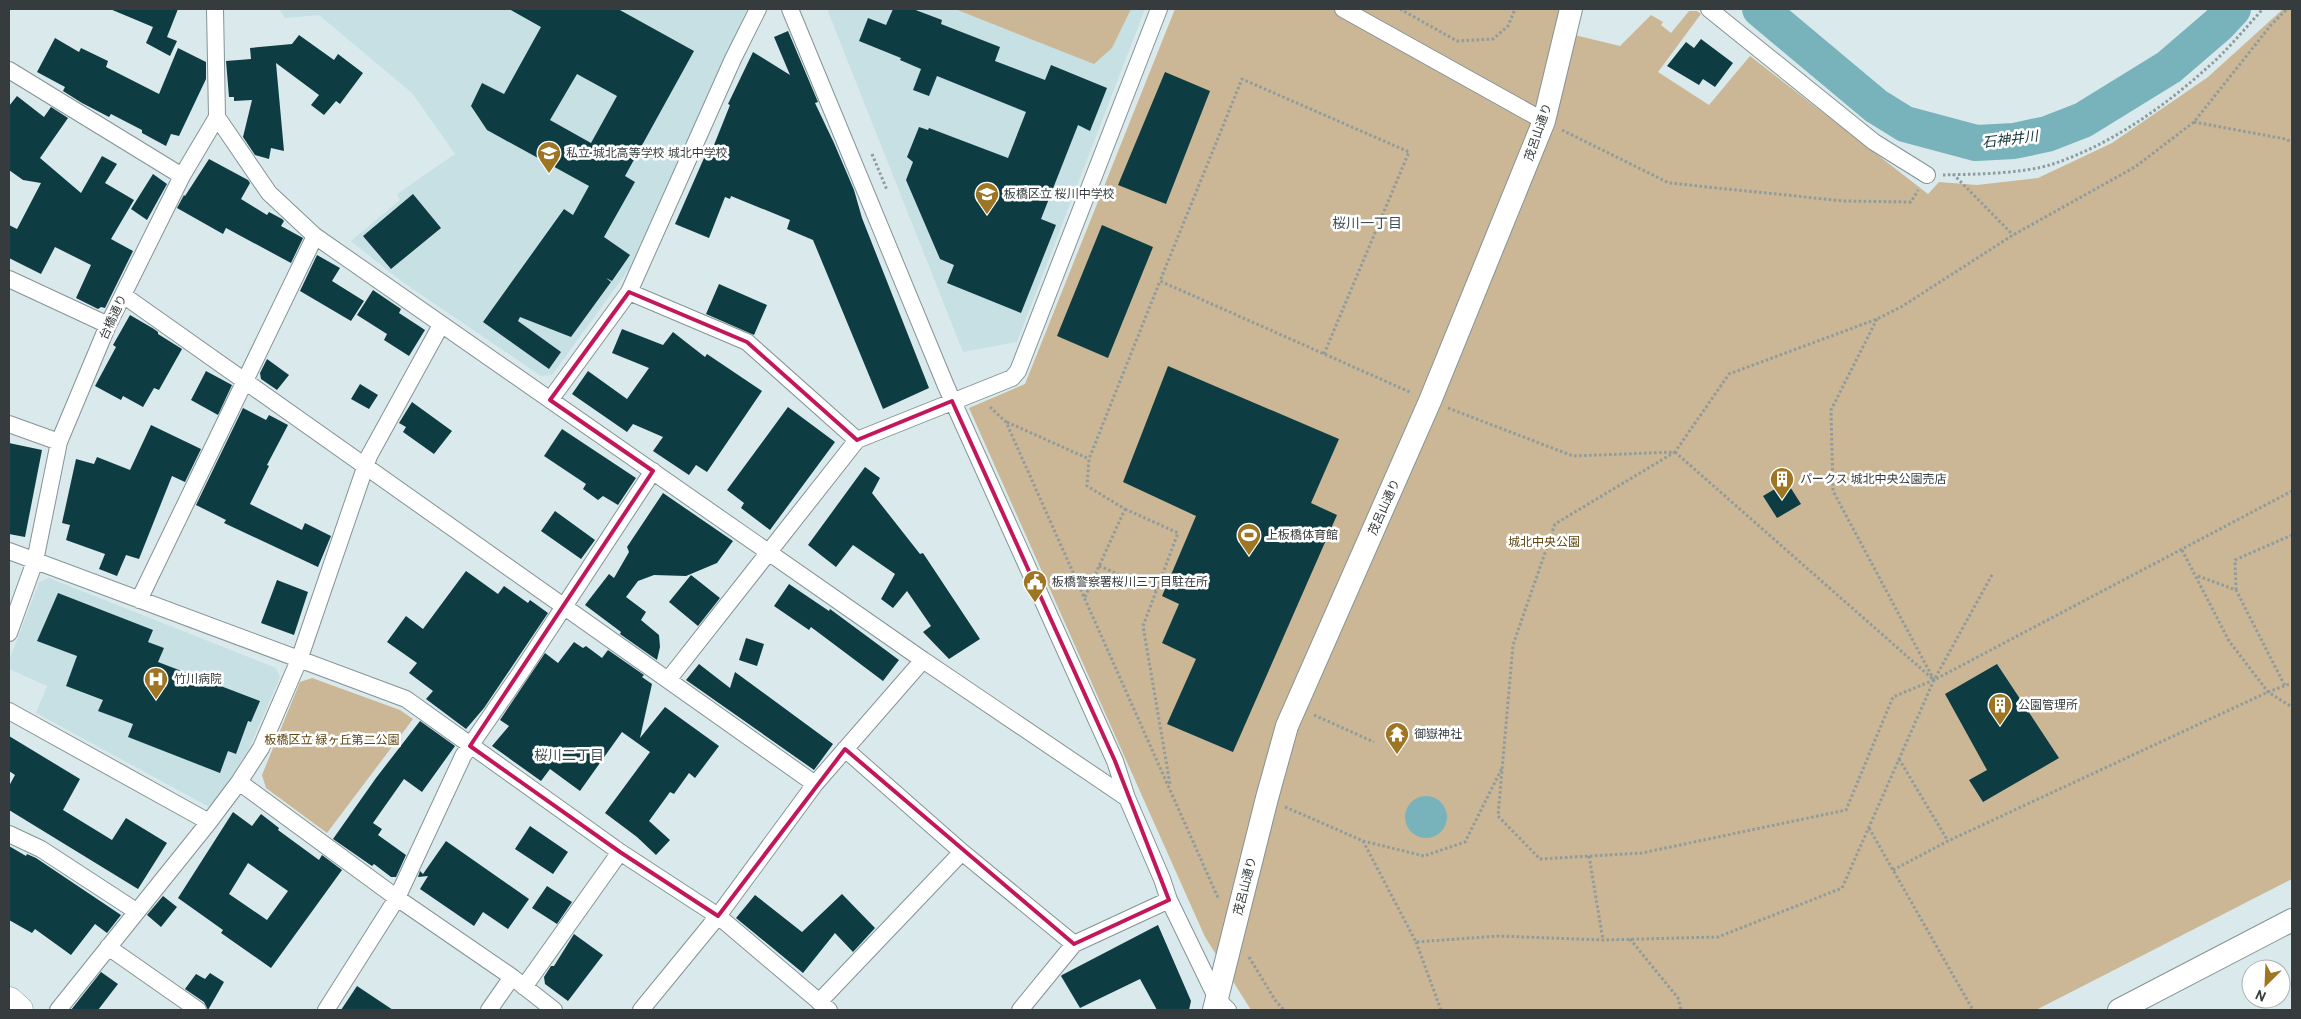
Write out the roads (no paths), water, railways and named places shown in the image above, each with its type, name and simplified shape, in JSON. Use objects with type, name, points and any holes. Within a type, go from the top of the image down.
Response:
[{"type":"highway","points":[[9,1001],[19,1010]]},
{"type":"street","points":[[214,9],[217,117],[269,193],[315,236],[923,660],[1126,798]]},
{"type":"street","points":[[550,400],[629,292],[733,59],[758,9]]},
{"type":"street","points":[[790,9],[952,401],[1115,761],[1126,798],[1169,900],[1219,1007]]},
{"type":"street","points":[[668,680],[857,440],[1012,378],[1018,371],[1160,9]]},
{"type":"street","points":[[1343,9],[1544,121]]},
{"type":"street","name":"茂呂山通り","points":[[1219,1007],[1233,932],[1287,726],[1430,401],[1544,121],[1571,9]]},
{"type":"street","points":[[1709,9],[1874,142],[1927,175]]},
{"type":"street","points":[[9,70],[182,176]]},
{"type":"street","name":"台橋通り","points":[[9,633],[35,561],[59,442],[108,325],[182,176],[217,117]]},
{"type":"street","points":[[139,600],[315,236]]},
{"type":"street","points":[[9,278],[108,325]]},
{"type":"street","points":[[629,292],[747,342],[857,440]]},
{"type":"street","points":[[123,295],[815,784]]},
{"type":"street","points":[[58,1010],[209,822],[239,782],[261,748],[299,660],[365,466],[441,324]]},
{"type":"street","points":[[9,424],[59,442]]},
{"type":"street","points":[[326,1010],[397,898],[463,756],[653,471]]},
{"type":"street","points":[[9,551],[406,699],[620,852],[718,916],[824,1006],[962,852]]},
{"type":"street","points":[[641,1010],[718,916],[815,784],[923,660]]},
{"type":"street","points":[[9,711],[209,822]]},
{"type":"street","points":[[845,748],[962,852],[1074,944]]},
{"type":"street","points":[[239,782],[397,898],[518,982],[554,1010]]},
{"type":"street","points":[[9,834],[41,849],[136,911]]},
{"type":"street","points":[[489,1010],[518,982],[620,852]]},
{"type":"street","points":[[1020,1010],[1074,944],[1169,900]]},
{"type":"street","points":[[2119,1010],[2148,1002],[2292,920]]},
{"type":"street","points":[[108,947],[198,1010]]},
{"type":"water","points":[[1422,796],[1430,796],[1441,802],[1447,817],[1441,832],[1430,838],[1422,838],[1411,832],[1405,821],[1405,813],[1411,802]]},
{"type":"waterway","name":"石神井川","points":[[1760,9],[1876,106],[1905,124],[1976,143],[2014,141],[2047,134],[2083,120],[2169,67],[2219,24],[2233,9]]},
{"type":"place","name":"私立 城北高等学校 城北中学校","points":[[549,174]]},
{"type":"place","name":"板橋区立 桜川中学校","points":[[987,215]]},
{"type":"place","name":"パークス 城北中央公園売店","points":[[1782,500]]},
{"type":"place","name":"上板橋体育館","points":[[1249,556]]},
{"type":"place","name":"板橋警察署桜川三丁目駐在所","points":[[1035,603]]},
{"type":"place","name":"竹川病院","points":[[156,700]]},
{"type":"place","name":"公園管理所","points":[[2000,726]]},
{"type":"place","name":"御嶽神社","points":[[1397,755]]},
{"type":"district","name":"桜川一丁目","points":[[1367,223]]},
{"type":"district","name":"桜川二丁目","points":[[569,755]]},
{"type":"park label","name":"城北中央公園","points":[[1544,542]]},
{"type":"park label","name":"板橋区立 緑ヶ丘第二公園","points":[[332,740]]}]
